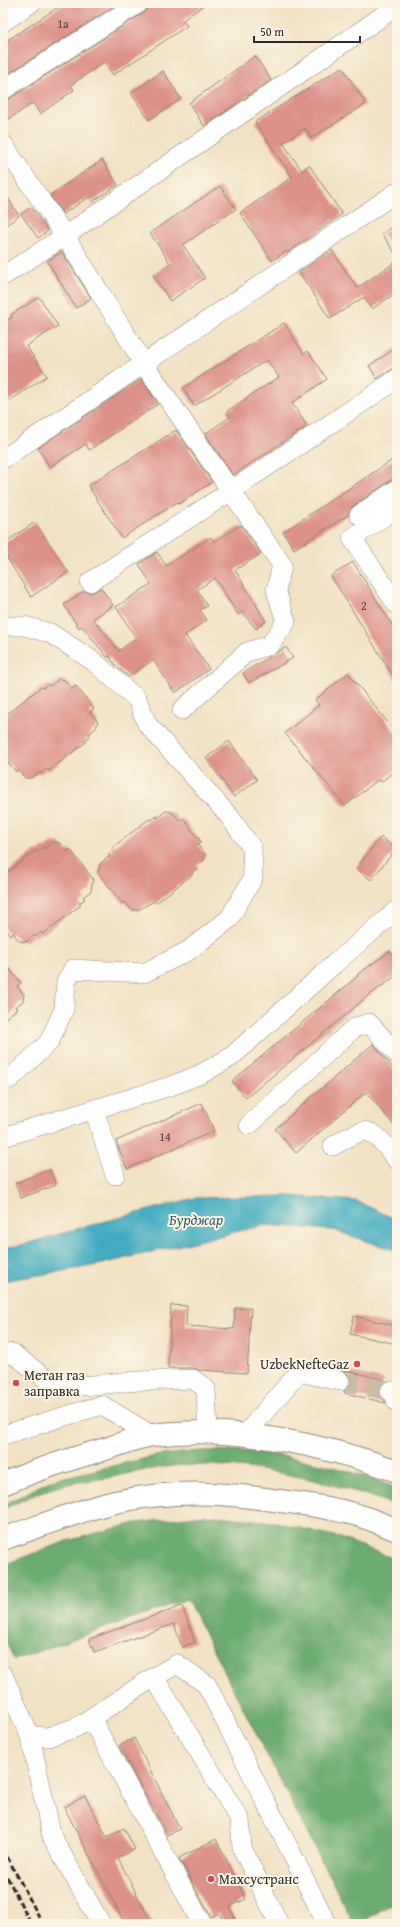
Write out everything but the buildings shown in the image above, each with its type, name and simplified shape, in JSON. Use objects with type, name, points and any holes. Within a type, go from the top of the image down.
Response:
[{"type":"main road","points":[[3,1471],[82,1446],[151,1435],[208,1434],[244,1436],[289,1442],[328,1450],[373,1462],[397,1471]]},
{"type":"main road","points":[[3,1484],[58,1463],[151,1435]]},
{"type":"main road","points":[[3,1539],[74,1514],[114,1503],[149,1496],[192,1493],[222,1493],[318,1506],[358,1515],[397,1530]]},
{"type":"lane","points":[[3,22],[31,3]]},
{"type":"lane","points":[[3,90],[139,3]]},
{"type":"lane","points":[[3,276],[65,236],[397,6]]},
{"type":"lane","points":[[3,144],[65,236],[144,364],[282,565],[276,590],[286,622],[270,645],[247,652],[182,710]]},
{"type":"lane","points":[[3,459],[397,192]]},
{"type":"lane","points":[[90,582],[231,491],[397,379]]},
{"type":"lane","points":[[359,515],[397,489]]},
{"type":"lane","points":[[397,508],[352,538],[397,605]]},
{"type":"lane","points":[[3,626],[24,626],[50,633],[93,660],[137,699],[147,724],[229,816],[252,848],[253,878],[229,918],[188,951],[144,973],[73,969],[66,982],[64,1009],[49,1042],[11,1078],[3,1081]]},
{"type":"lane","points":[[3,1137],[186,1080],[231,1057],[332,965],[397,910]]},
{"type":"lane","points":[[249,1125],[354,1028],[369,1023],[397,1054]]},
{"type":"lane","points":[[94,1109],[115,1175]]},
{"type":"lane","points":[[333,1146],[362,1131],[372,1133],[384,1144],[397,1160]]},
{"type":"lane","points":[[3,1356],[12,1353],[58,1388],[138,1381],[193,1379],[206,1389],[208,1434]]},
{"type":"lane","points":[[244,1436],[299,1372],[340,1381]]},
{"type":"lane","points":[[3,1435],[102,1405],[151,1435]]},
{"type":"lane","points":[[30,1736],[48,1737],[77,1727],[154,1677],[177,1664],[207,1685],[327,1924]]},
{"type":"lane","points":[[3,1675],[30,1736],[52,1837],[101,1924]]},
{"type":"lane","points":[[154,1677],[240,1820],[242,1848],[279,1924]]},
{"type":"lane","points":[[91,1718],[202,1924]]},
{"type":"green space","points":[[201,1451],[239,1451],[264,1453],[341,1469],[397,1488],[397,1506],[371,1496],[282,1473],[221,1466],[191,1465],[163,1467],[66,1484],[40,1492],[3,1509],[3,1505],[52,1480],[160,1455]]},
{"type":"green space","points":[[205,1515],[275,1522],[338,1537],[397,1560],[397,1901],[357,1924],[354,1924],[187,1599],[14,1660],[3,1634],[3,1565],[67,1541],[136,1523]]},
{"type":"water","name":"Бурджар","points":[[289,1196],[356,1201],[397,1220],[397,1251],[333,1230],[265,1225],[93,1266],[3,1281],[3,1248],[21,1245],[195,1198]]},
{"type":"tunnel","points":[[340,1381],[390,1391]]},
{"type":"railway","points":[[3,1849],[43,1924]]},
{"type":"railway","points":[[3,1869],[31,1924]]},
{"type":"place","name":"UzbekNefteGaz","points":[[357,1364]]},
{"type":"place","name":"Метан газ заправка","points":[[16,1383]]},
{"type":"place","name":"Махсустранс","points":[[211,1879]]}]
